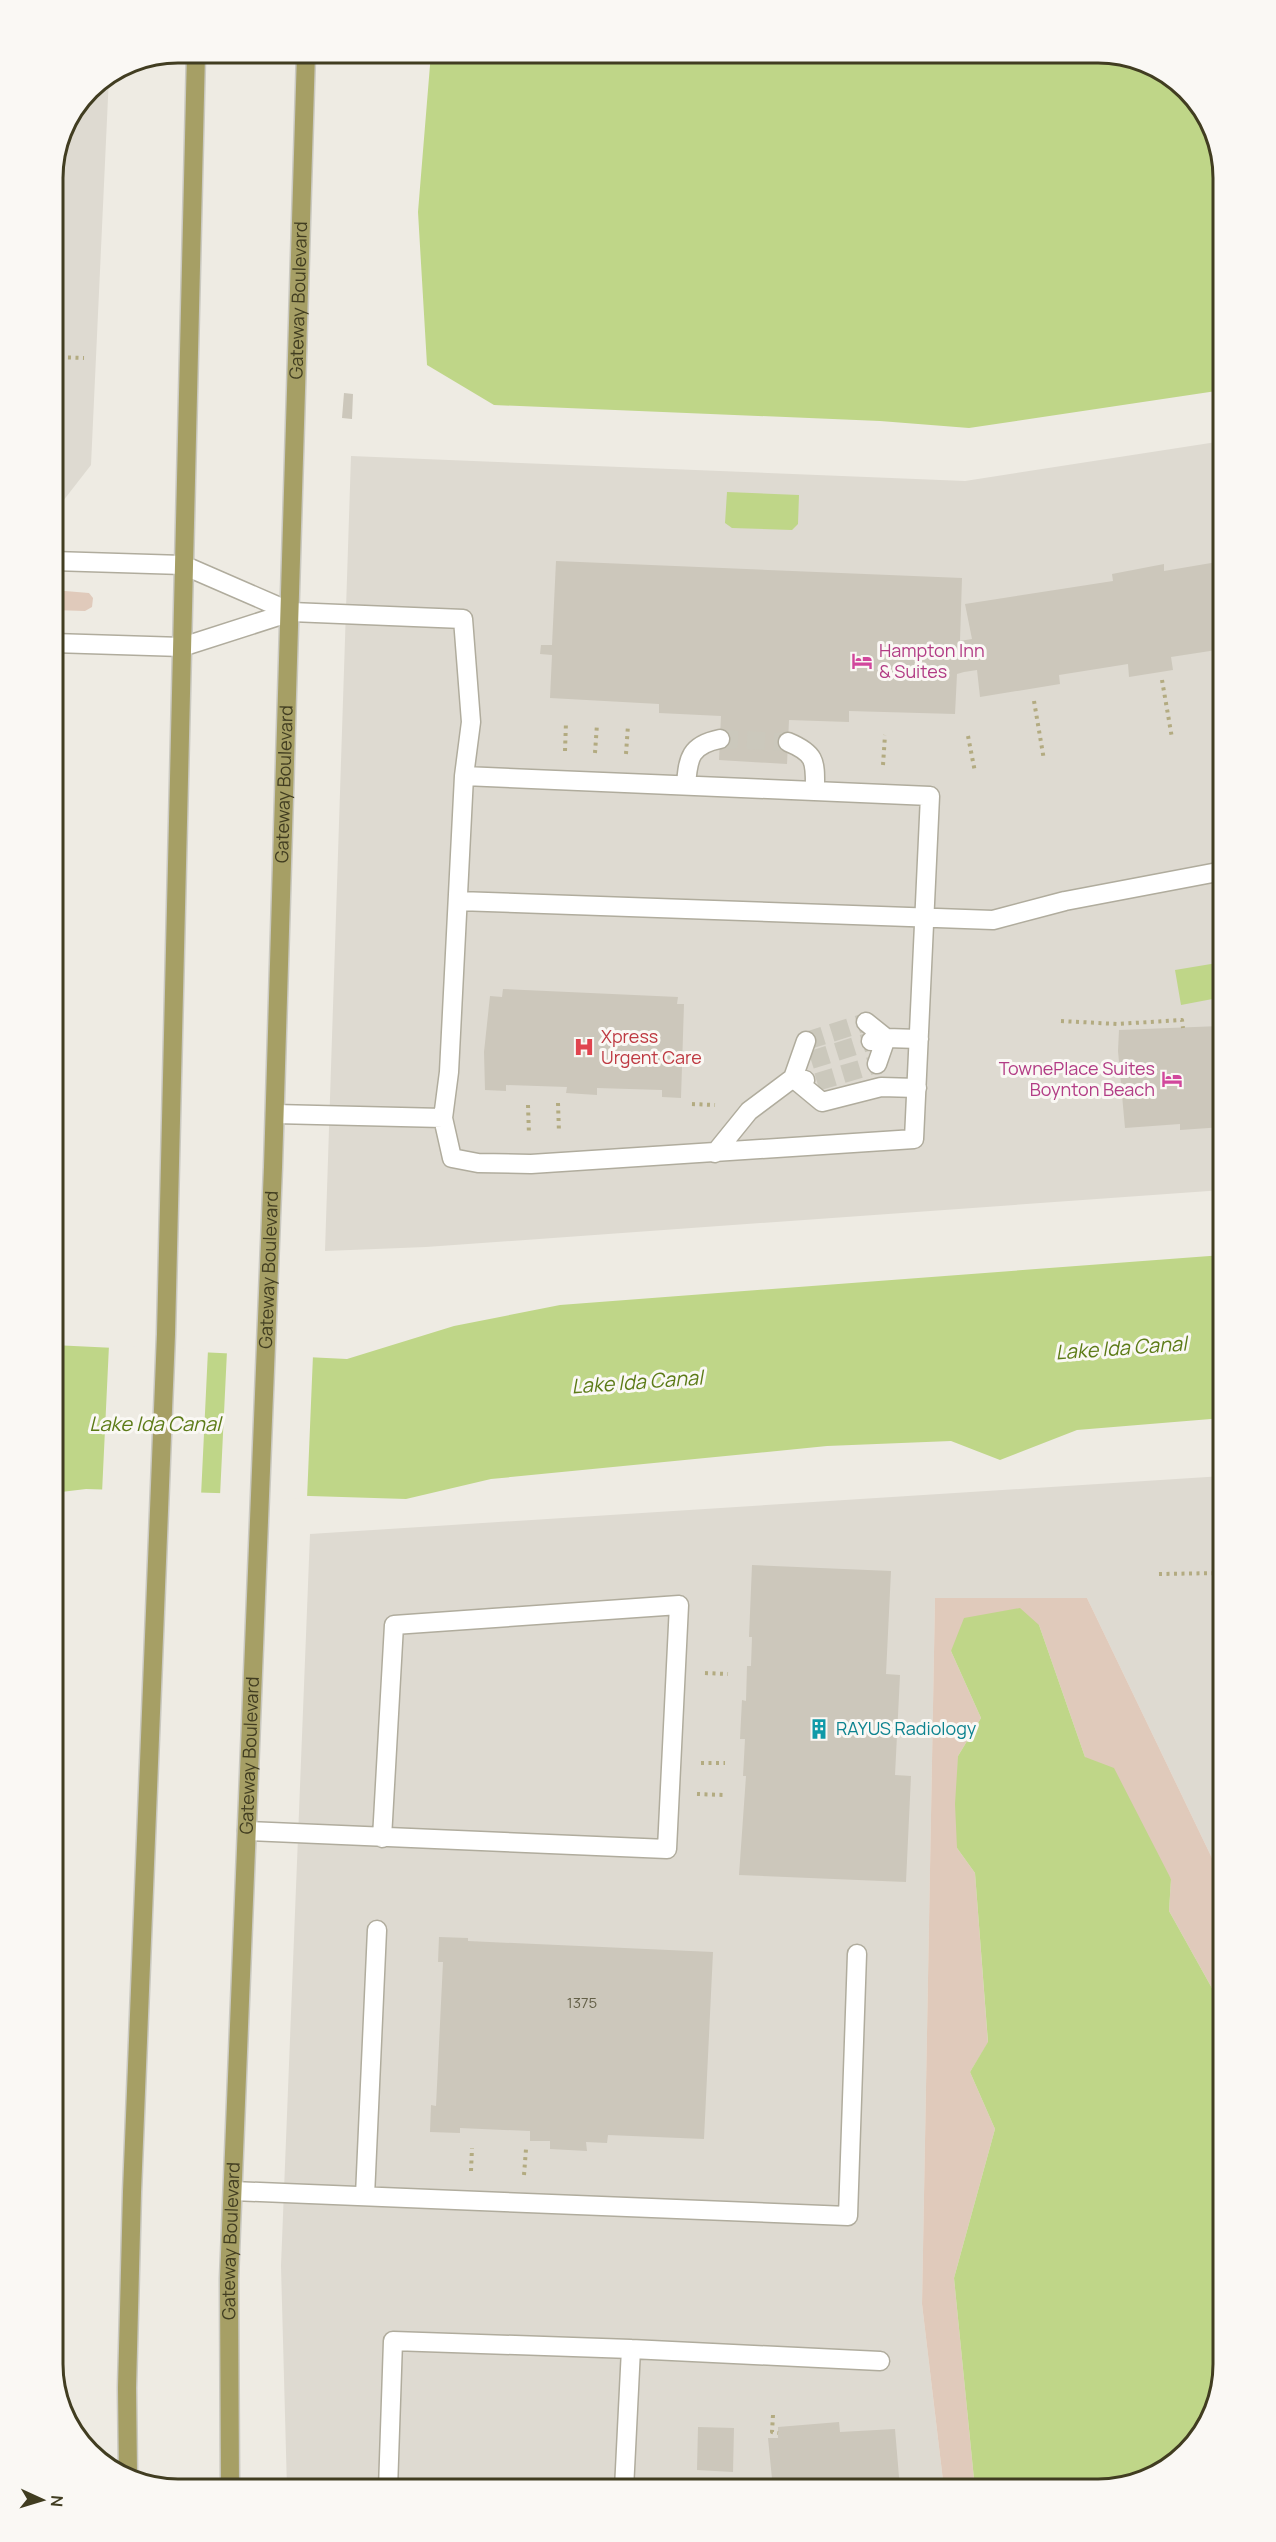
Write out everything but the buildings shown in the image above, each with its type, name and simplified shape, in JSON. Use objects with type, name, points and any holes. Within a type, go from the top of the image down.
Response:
[{"type":"main road","points":[[129,2468],[127,2388],[132,2192],[166,1334],[196,63]]},
{"type":"main road","name":"Gateway Boulevard","points":[[230,2479],[228,2350],[275,1114],[306,63]]},
{"type":"street","points":[[63,561],[183,565],[291,612]]},
{"type":"street","points":[[63,643],[182,647],[291,612],[463,619],[471,722],[464,776],[449,1072],[442,1118],[452,1158],[477,1163],[531,1164],[914,1139],[930,796],[464,776]]},
{"type":"street","points":[[686,785],[688,761],[696,749],[707,741],[720,739]]},
{"type":"street","points":[[788,742],[814,759],[815,791]]},
{"type":"street","points":[[458,901],[993,920],[1065,901],[1213,874]]},
{"type":"street","points":[[866,1022],[878,1039],[877,1064]]},
{"type":"street","points":[[878,1039],[919,1039]]},
{"type":"street","points":[[793,1078],[806,1041]]},
{"type":"street","points":[[715,1153],[749,1111],[793,1078],[811,1059]]},
{"type":"street","points":[[793,1078],[822,1102],[881,1087],[916,1088]]},
{"type":"street","points":[[793,1078],[817,1082]]},
{"type":"street","points":[[275,1114],[442,1118]]},
{"type":"street","points":[[247,1831],[382,1838],[668,1849],[679,1605],[394,1625],[382,1838]]},
{"type":"street","points":[[365,2196],[377,1930]]},
{"type":"street","points":[[233,2191],[848,2216],[857,1954]]},
{"type":"street","points":[[388,2479],[393,2342],[631,2349],[880,2361]]},
{"type":"street","points":[[624,2479],[631,2349]]},
{"type":"path","points":[[63,357],[84,358]]},
{"type":"path","points":[[1162,680],[1172,738]]},
{"type":"path","points":[[1034,702],[1044,760]]},
{"type":"path","points":[[564,755],[566,722]]},
{"type":"path","points":[[595,756],[597,724]]},
{"type":"path","points":[[626,758],[628,724]]},
{"type":"path","points":[[883,767],[885,735]]},
{"type":"path","points":[[968,736],[975,772]]},
{"type":"path","points":[[1061,1021],[1117,1024],[1182,1020],[1183,1028]]},
{"type":"path","points":[[558,1103],[560,1137]]},
{"type":"path","points":[[692,1104],[716,1105]]},
{"type":"path","points":[[528,1105],[529,1138]]},
{"type":"path","points":[[1159,1574],[1213,1573]]},
{"type":"path","points":[[699,1672],[728,1674]]},
{"type":"path","points":[[695,1763],[725,1763]]},
{"type":"path","points":[[694,1794],[723,1795]]},
{"type":"path","points":[[470,2177],[472,2148]]},
{"type":"path","points":[[523,2180],[526,2149]]},
{"type":"path","points":[[772,2415],[772,2432],[778,2433]]},
{"type":"shaded area","points":[[109,87],[91,465],[63,501],[63,170],[67,148],[82,114]]},
{"type":"shaded area","points":[[1213,443],[1213,1191],[426,1247],[325,1251],[351,456],[965,481]]},
{"type":"shaded area","points":[[63,591],[89,593],[93,598],[92,607],[85,611],[63,610]]},
{"type":"shaded area","points":[[1213,1477],[1213,1860],[1087,1598],[935,1598],[922,2304],[943,2479],[287,2479],[281,2266],[310,1534]]},
{"type":"shaded area","points":[[935,1598],[1087,1598],[1213,1860],[1213,1990],[1169,1911],[1171,1879],[1085,1757],[1039,1625],[951,1651],[981,1718],[958,1756],[957,1848],[975,1873],[988,2043],[970,2072],[995,2129],[954,2278],[974,2479],[943,2479],[922,2304]]},
{"type":"water","points":[[430,63],[1106,63],[1120,65],[1149,75],[1168,87],[1189,108],[1207,141],[1213,178],[1213,391],[969,428],[880,421],[494,405],[427,365],[418,212]]},
{"type":"water","points":[[727,492],[799,495],[798,524],[792,530],[732,528],[725,523]]},
{"type":"water","points":[[1213,964],[1213,999],[1181,1005],[1175,970]]},
{"type":"water","name":"Lake Ida Canal","points":[[1213,1256],[1213,1419],[1077,1430],[1000,1460],[951,1441],[827,1446],[491,1479],[406,1499],[86,1489],[63,1492],[63,1345],[347,1359],[454,1326],[560,1305]]},
{"type":"water","points":[[1020,1608],[1039,1625],[1085,1757],[1114,1768],[1171,1879],[1169,1911],[1213,1990],[1212,2379],[1201,2415],[1184,2440],[1156,2464],[1120,2477],[1106,2479],[974,2479],[954,2278],[995,2129],[970,2072],[988,2042],[975,1873],[957,1848],[955,1804],[958,1756],[981,1718],[951,1651],[964,1618]]},
{"type":"pier","points":[[109,1345],[208,1350],[201,1496],[102,1493]]},
{"type":"pier","points":[[227,1351],[313,1355],[307,1499],[220,1496]]},
{"type":"tunnel","points":[[720,739],[788,742]]},
{"type":"tunnel","points":[[806,1041],[866,1022]]},
{"type":"tunnel","points":[[811,1060],[871,1041]]},
{"type":"tunnel","points":[[817,1082],[877,1064]]},
{"type":"place","name":"Hampton Inn & Suites","points":[[862,661]]},
{"type":"place","name":"Xpress Urgent Care","points":[[584,1047]]},
{"type":"place","name":"TownePlace Suites Boynton Beach","points":[[1172,1079]]},
{"type":"place","name":"RAYUS Radiology","points":[[819,1729]]}]
